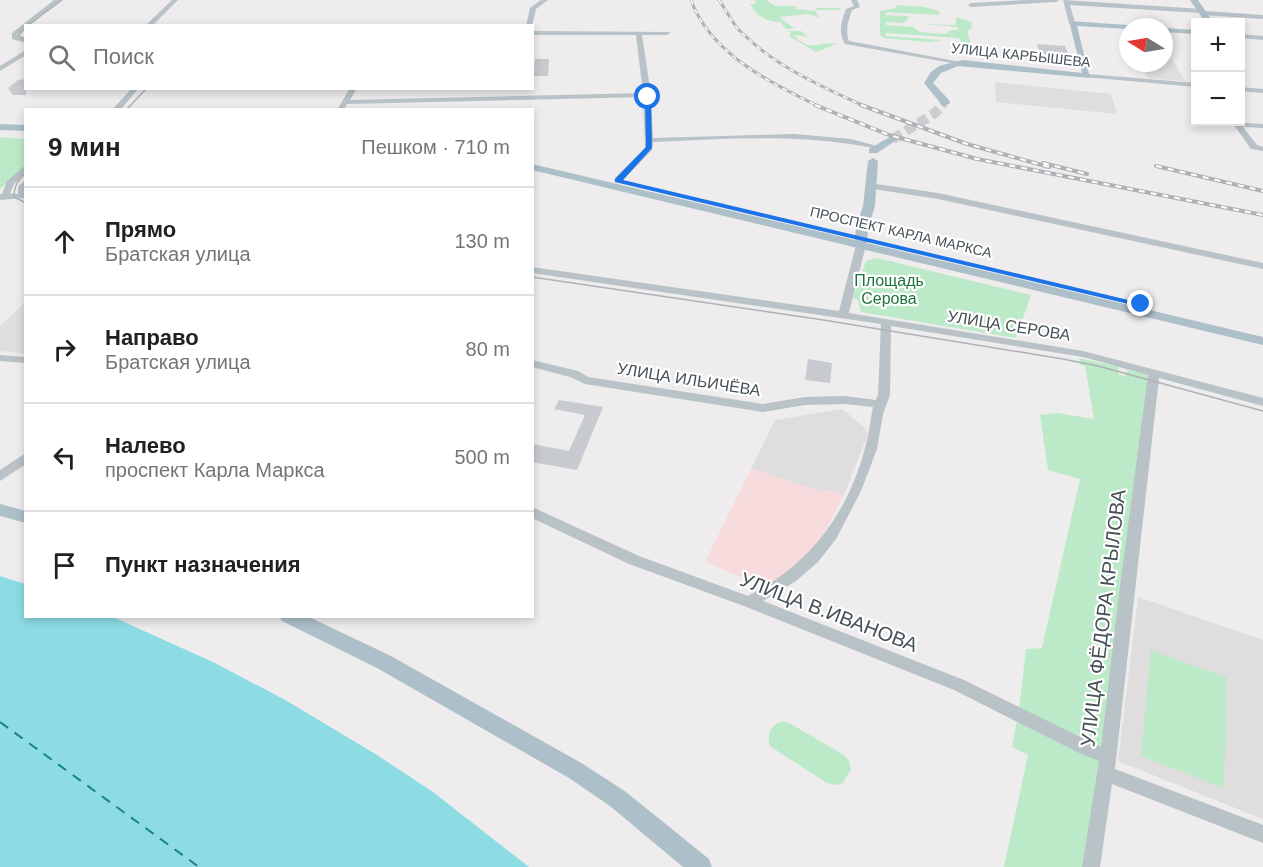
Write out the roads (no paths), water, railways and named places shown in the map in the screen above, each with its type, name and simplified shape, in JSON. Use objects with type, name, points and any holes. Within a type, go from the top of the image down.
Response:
[{"type":"main road","points":[[1194,0],[1206,18]]},
{"type":"main road","points":[[1088,76],[1072,23],[1119,26]]},
{"type":"main road","points":[[1173,31],[1191,32]]},
{"type":"main road","points":[[945,103],[930,87],[930,78],[947,66],[963,63]]},
{"type":"main road","name":"УЛИЦА КАРБЫШЕВА","points":[[963,63],[1088,76]]},
{"type":"main road","points":[[0,129],[24,130]]},
{"type":"main road","points":[[861,242],[862,228],[869,206],[874,153],[894,139]]},
{"type":"main road","name":"ПРОСПЕКТ КАРЛА МАРКСА","points":[[534,162],[618,180],[861,242]]},
{"type":"main road","name":"ПРОСПЕКТ КАРЛА МАРКСА","points":[[534,167],[1103,299],[1263,333]]},
{"type":"main road","name":"ПРОСПЕКТ КАРЛА МАРКСА","points":[[1103,299],[1263,341]]},
{"type":"main road","points":[[0,510],[24,516]]},
{"type":"main road","points":[[292,618],[393,667],[576,771],[618,799],[701,867]]},
{"type":"street","points":[[26,24],[58,0]]},
{"type":"street","points":[[150,24],[175,0]]},
{"type":"street","points":[[530,24],[533,8],[545,0]]},
{"type":"street","name":"УЛИЦА КАРБЫШЕВА","points":[[854,0],[857,6],[849,9],[844,23],[845,41],[852,45],[963,63]]},
{"type":"street","points":[[971,5],[1056,0]]},
{"type":"street","points":[[1072,23],[1067,1],[1263,17]]},
{"type":"street","points":[[24,26],[14,33],[14,38],[24,40]]},
{"type":"street","points":[[534,33],[667,33]]},
{"type":"street","points":[[618,180],[648,151],[647,95],[639,33]]},
{"type":"street","points":[[1245,36],[1263,38]]},
{"type":"street","points":[[0,69],[24,53]]},
{"type":"street","name":"УЛИЦА КАРБЫШЕВА","points":[[1088,76],[1191,86]]},
{"type":"street","points":[[1245,89],[1263,91]]},
{"type":"street","points":[[117,108],[134,90]]},
{"type":"street","points":[[341,108],[353,90]]},
{"type":"street","points":[[345,102],[647,95]]},
{"type":"street","points":[[1245,124],[1263,126]]},
{"type":"street","points":[[1239,126],[1254,147],[1263,149]]},
{"type":"street","points":[[649,140],[812,137],[851,140],[874,153]]},
{"type":"street","points":[[24,171],[10,183],[4,197],[24,196]]},
{"type":"street","points":[[870,186],[938,196],[1263,266]]},
{"type":"street","points":[[843,315],[861,242]]},
{"type":"street","name":"УЛИЦА СЕРОВА","points":[[534,270],[843,315],[1083,354],[1263,402]]},
{"type":"street","points":[[749,602],[775,589],[815,557],[828,540],[853,495],[871,450],[879,404],[884,395],[886,322]]},
{"type":"street","points":[[0,358],[24,360]]},
{"type":"street","name":"УЛИЦА ИЛЬИЧЁВА","points":[[534,364],[574,374],[585,380],[763,408],[805,401],[845,400],[879,404]]},
{"type":"street","name":"УЛИЦА ФЁДОРА КРЫЛОВА","points":[[1091,867],[1106,765],[1154,373]]},
{"type":"street","points":[[0,476],[24,458]]},
{"type":"street","name":"УЛИЦА В.ИВАНОВА","points":[[534,514],[633,560],[749,602],[959,686],[1087,749],[1106,765],[1263,834]]},
{"type":"water","points":[[0,576],[24,584],[24,618],[115,618],[215,663],[287,701],[433,792],[529,867],[0,867]]},
{"type":"tunnel","points":[[893,139],[935,113],[945,103]]},
{"type":"tram line","points":[[30,24],[62,0]]},
{"type":"tram line","points":[[24,29],[18,36],[24,38]]},
{"type":"tram line","points":[[128,108],[145,90]]},
{"type":"tram line","points":[[24,175],[17,184],[14,197],[24,202]]},
{"type":"tram line","points":[[534,277],[817,319],[1063,359],[1098,366],[1263,411]]},
{"type":"railway","points":[[691,0],[700,19],[727,51],[762,76],[818,106]]},
{"type":"railway","points":[[719,0],[737,28],[768,55],[799,74],[864,106]]},
{"type":"railway","points":[[815,105],[889,135],[977,159],[1263,215]]},
{"type":"railway","points":[[861,105],[967,144],[1049,167]]},
{"type":"railway","points":[[1043,163],[1087,174]]},
{"type":"railway","points":[[1156,166],[1263,191]]},
{"type":"park label","name":"Площадь Серова","points":[[889,289]]}]
